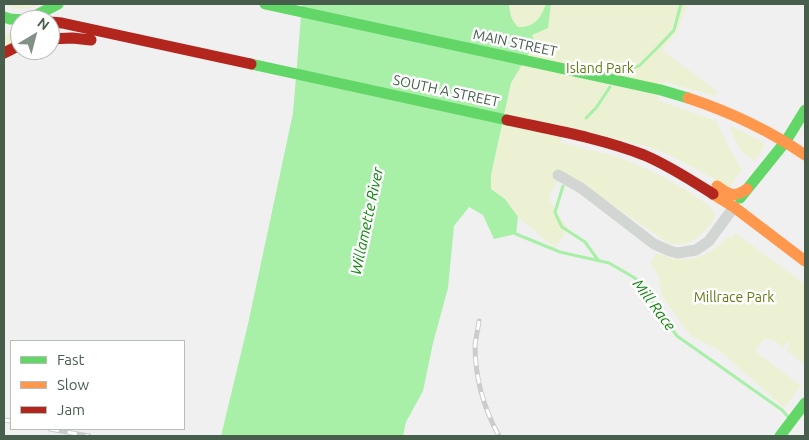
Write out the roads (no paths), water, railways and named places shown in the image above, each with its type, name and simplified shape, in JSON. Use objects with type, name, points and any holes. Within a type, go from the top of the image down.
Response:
[{"type":"main road","name":"MAIN STREET","points":[[265,4],[662,90],[696,100],[726,112],[786,141],[805,155]]},
{"type":"main road","name":"SOUTH A STREET","points":[[60,23],[564,132],[615,145],[664,164],[734,207],[805,261]]},
{"type":"main road","points":[[60,39],[151,43]]},
{"type":"main road","points":[[734,207],[786,141],[805,110]]},
{"type":"main road","points":[[615,145],[641,150],[673,162],[713,182],[734,196],[747,189]]},
{"type":"main road","points":[[780,436],[804,404]]},
{"type":"street","points":[[558,175],[581,188],[654,244],[678,253],[696,250],[709,241],[734,207]]},
{"type":"water","name":"Willamette River","points":[[302,4],[509,4],[511,17],[514,22],[518,27],[524,27],[533,24],[542,14],[546,4],[551,4],[548,28],[532,35],[535,43],[511,83],[491,175],[491,189],[505,199],[518,217],[516,234],[494,239],[483,215],[469,207],[454,226],[448,288],[433,343],[423,391],[406,422],[403,436],[221,436],[248,324],[293,113]]},
{"type":"waterway","points":[[618,75],[621,70],[639,66],[674,30],[681,4]]},
{"type":"waterway","points":[[586,118],[596,108],[610,87]]},
{"type":"waterway","points":[[563,186],[555,212],[557,217],[562,227],[585,242],[598,260]]},
{"type":"waterway","name":"Mill Race","points":[[516,234],[560,252],[609,263],[635,278],[677,336],[782,410],[789,418]]},
{"type":"railway","points":[[479,321],[475,345],[479,381],[485,404],[499,436]]},
{"type":"railway","points":[[4,420],[10,421]]},
{"type":"railway","points":[[56,430],[89,436]]},
{"type":"park label","name":"Island Park","points":[[600,68]]},
{"type":"park label","name":"Millrace Park","points":[[734,297]]}]
